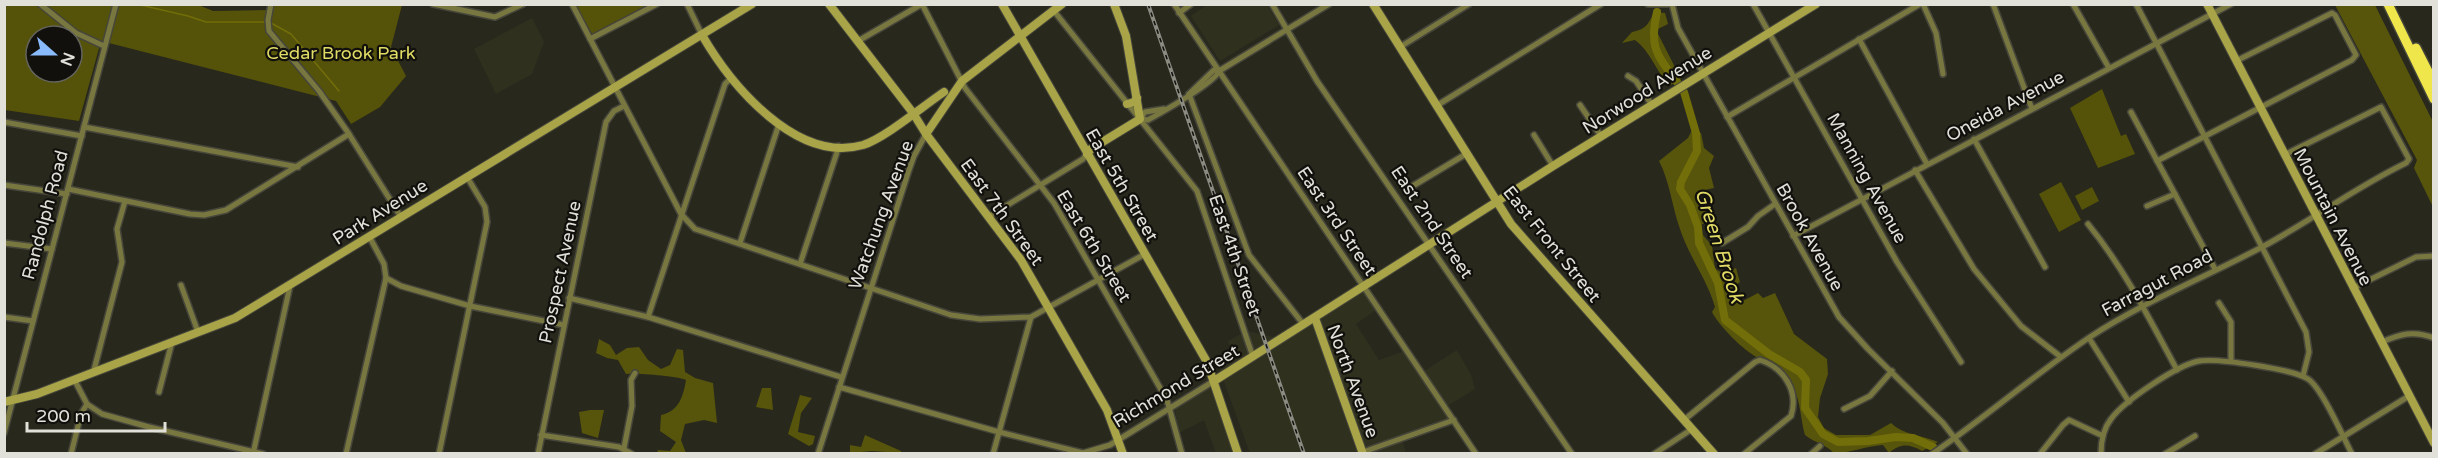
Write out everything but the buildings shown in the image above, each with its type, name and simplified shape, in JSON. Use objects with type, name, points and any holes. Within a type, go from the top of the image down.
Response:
[{"type":"highway","points":[[2388,4],[2433,99]]},
{"type":"highway","points":[[2395,4],[2433,83]]},
{"type":"street","points":[[40,4],[76,33],[105,46]]},
{"type":"street","name":"Randolph Road","points":[[4,433],[9,402],[33,321],[116,4]]},
{"type":"street","points":[[271,4],[268,27],[272,36],[319,91],[401,217]]},
{"type":"street","points":[[433,4],[491,16],[499,16],[523,4]]},
{"type":"street","points":[[572,4],[681,214],[691,227],[951,315],[980,319],[1031,317],[1145,254]]},
{"type":"street","points":[[590,39],[657,4]]},
{"type":"street","points":[[687,4],[702,35],[731,78],[758,108],[779,124],[815,142],[839,146],[856,146],[871,142],[962,81]]},
{"type":"street","name":"Park Avenue","points":[[9,402],[235,318],[752,4]]},
{"type":"street","name":"East 7th Street","points":[[829,4],[1021,260],[1107,410],[1123,453]]},
{"type":"street","name":"East 5th Street","points":[[1002,4],[1207,362],[1238,453]]},
{"type":"street","name":"Watchung Avenue","points":[[818,453],[914,156],[962,81],[1062,4]]},
{"type":"street","points":[[1114,4],[1126,36],[1140,119]]},
{"type":"street","name":"East 3rd Street","points":[[1174,4],[1476,453]]},
{"type":"street","points":[[1179,13],[1191,4]]},
{"type":"street","name":"East 2nd Street","points":[[1272,4],[1317,81],[1572,453]]},
{"type":"street","points":[[988,217],[1083,159],[1091,149],[1140,119],[1148,120],[1168,108],[1189,94],[1214,70],[1219,71],[1329,4]]},
{"type":"street","name":"East Front Street","points":[[1373,4],[1497,203],[1527,242],[1714,453]]},
{"type":"street","points":[[1400,47],[1469,4]]},
{"type":"street","points":[[1436,106],[1600,4]]},
{"type":"street","name":"Manning Avenue","points":[[1753,4],[1897,262],[1961,362]]},
{"type":"street","name":"Norwood Avenue","points":[[1497,203],[1673,91],[1816,4]]},
{"type":"street","points":[[1727,117],[1921,4],[1938,39],[1939,59],[1943,74]]},
{"type":"street","points":[[1993,4],[2032,109]]},
{"type":"street","points":[[2073,4],[2109,68]]},
{"type":"street","points":[[2136,4],[2306,332],[2309,352],[2303,376]]},
{"type":"street","name":"Mountain Avenue","points":[[2207,4],[2433,443]]},
{"type":"street","name":"Oneida Avenue","points":[[1793,236],[2231,4]]},
{"type":"street","points":[[858,41],[922,5]]},
{"type":"street","name":"East 6th Street","points":[[922,5],[965,88],[1054,203],[1167,400],[1182,453]]},
{"type":"street","points":[[1650,5],[1669,5]]},
{"type":"street","name":"Brook Avenue","points":[[1669,5],[1678,28],[1702,73],[1839,317],[1956,438],[1967,453]]},
{"type":"street","name":"East 4th Street","points":[[1054,11],[1197,191],[1253,357]]},
{"type":"street","points":[[2157,161],[2356,57],[2336,15],[2332,13],[2236,61]]},
{"type":"street","points":[[1859,39],[1927,164]]},
{"type":"street","points":[[1628,76],[1636,81],[1652,105]]},
{"type":"street","points":[[648,317],[725,84],[731,78]]},
{"type":"street","points":[[1189,94],[1249,255],[1304,325]]},
{"type":"street","points":[[1127,104],[1134,102],[1137,98]]},
{"type":"street","points":[[1580,105],[1601,136]]},
{"type":"street","name":"Prospect Avenue","points":[[538,453],[606,122],[614,111],[624,106]]},
{"type":"street","name":"Farragut Road","points":[[1932,453],[1956,438],[2061,357],[2142,305],[2261,247],[2361,186],[2406,163],[2409,159],[2381,107],[2284,155]]},
{"type":"street","points":[[2131,112],[2215,269]]},
{"type":"street","points":[[4,122],[82,136]]},
{"type":"street","points":[[740,243],[779,124]]},
{"type":"street","points":[[84,127],[298,167]]},
{"type":"street","points":[[4,185],[125,201],[190,214],[217,213],[226,210],[298,167],[349,134]]},
{"type":"street","points":[[1534,135],[1553,166]]},
{"type":"street","points":[[1974,139],[2045,267]]},
{"type":"street","points":[[800,264],[839,146]]},
{"type":"street","points":[[1411,187],[1466,154]]},
{"type":"street","points":[[1915,170],[1974,269],[2021,326],[2061,357]]},
{"type":"street","points":[[439,453],[486,231],[487,215],[480,197],[467,177]]},
{"type":"street","points":[[2147,206],[2175,194]]},
{"type":"street","points":[[94,370],[122,262],[117,230],[125,201]]},
{"type":"street","name":"Richmond Street","points":[[839,387],[999,432],[1083,453],[1094,451],[1119,439],[1253,357],[1497,203]]},
{"type":"street","points":[[1722,243],[1748,227],[1758,216],[1775,204]]},
{"type":"street","points":[[2088,224],[2105,246],[2142,305],[2177,370]]},
{"type":"street","points":[[346,453],[386,278],[384,264],[369,236]]},
{"type":"street","points":[[4,243],[52,249]]},
{"type":"street","points":[[2353,288],[2408,260],[2433,256]]},
{"type":"street","points":[[386,278],[401,286],[470,306],[564,325]]},
{"type":"street","points":[[181,285],[198,332]]},
{"type":"street","points":[[253,452],[290,286]]},
{"type":"street","points":[[569,298],[648,317],[841,378]]},
{"type":"street","points":[[2219,303],[2231,322],[2231,361]]},
{"type":"street","points":[[4,317],[33,321]]},
{"type":"street","points":[[993,453],[1031,317]]},
{"type":"street","name":"North Avenue","points":[[1315,318],[1363,453]]},
{"type":"street","points":[[2382,342],[2406,333],[2419,333],[2433,338]]},
{"type":"street","points":[[2089,338],[2129,402]]},
{"type":"street","points":[[159,392],[172,341]]},
{"type":"street","points":[[1684,420],[1755,362],[1763,360],[1789,383],[1794,397],[1794,408],[1791,416],[1744,453]]},
{"type":"street","points":[[2101,453],[2103,436],[2112,417],[2129,402],[2177,370],[2202,360],[2231,361],[2303,376],[2318,389],[2352,453]]},
{"type":"street","points":[[1844,409],[1870,396],[1892,371]]},
{"type":"street","points":[[624,448],[632,406],[631,380],[634,373]]},
{"type":"street","points":[[74,379],[87,404],[96,411],[141,425],[264,453]]},
{"type":"street","points":[[2315,453],[2409,396]]},
{"type":"street","points":[[71,453],[81,414],[87,404]]},
{"type":"street","points":[[1363,453],[1454,420]]},
{"type":"street","points":[[2040,453],[2069,420],[2103,436]]},
{"type":"street","points":[[1654,453],[1692,429]]},
{"type":"street","points":[[542,435],[624,448],[632,453]]},
{"type":"street","points":[[2165,453],[2195,436]]},
{"type":"street","points":[[1811,453],[1820,446]]},
{"type":"shaded area","points":[[1208,4],[1267,5],[1279,25],[1220,61],[1191,16]]},
{"type":"shaded area","points":[[2335,5],[2375,5],[2433,122],[2433,207],[2414,168],[2417,160]]},
{"type":"shaded area","points":[[1654,12],[1665,13],[1668,24],[1656,30],[1681,79],[1669,86],[1635,40],[1622,43],[1632,32],[1646,26]]},
{"type":"shaded area","points":[[532,18],[544,42],[532,74],[496,94],[474,49]]},
{"type":"shaded area","points":[[1692,130],[1701,133],[1704,148],[1714,156],[1709,168],[1714,188],[1700,191],[1696,197],[1709,212],[1710,220],[1701,225],[1703,235],[1712,246],[1715,269],[1723,273],[1736,268],[1740,282],[1731,289],[1739,303],[1758,293],[1763,298],[1775,293],[1794,334],[1827,359],[1828,374],[1820,398],[1818,417],[1824,428],[1836,435],[1870,435],[1891,423],[1907,432],[1938,442],[1922,451],[1905,446],[1897,447],[1889,453],[1883,445],[1834,453],[1805,435],[1798,401],[1790,382],[1779,370],[1739,344],[1712,312],[1715,307],[1712,297],[1677,221],[1666,177],[1659,161],[1688,138]]},
{"type":"shaded area","points":[[1360,287],[1376,310],[1356,324],[1379,360],[1405,351],[1421,373],[1457,350],[1471,375],[1475,389],[1444,408],[1450,418],[1401,435],[1406,453],[1250,453],[1216,360],[1231,351],[1228,341],[1246,331],[1279,338]]},
{"type":"shaded area","points":[[599,339],[610,345],[616,355],[627,348],[639,347],[648,360],[661,369],[670,365],[677,349],[683,350],[685,372],[695,378],[713,383],[717,423],[704,420],[685,424],[681,440],[686,453],[657,453],[658,450],[670,451],[676,442],[660,431],[661,415],[676,407],[686,380],[657,375],[626,374],[618,360],[596,353]]},
{"type":"shaded area","points":[[1211,387],[1234,453],[1216,453],[1204,420],[1179,433],[1175,409]]},
{"type":"shaded area","points":[[762,388],[771,388],[773,410],[756,407]]},
{"type":"shaded area","points":[[800,395],[812,398],[801,413],[798,432],[815,436],[813,444],[809,446],[788,434]]},
{"type":"shaded area","points":[[604,410],[598,438],[582,433],[579,412]]},
{"type":"shaded area","points":[[865,435],[901,453],[872,451],[850,453],[850,445],[861,447]]},
{"type":"green space","name":"Cedar Brook Park","points":[[196,4],[213,11],[269,10],[270,4],[402,5],[391,47],[406,76],[380,107],[351,124],[336,101],[101,41],[79,121],[5,110],[5,5]]},
{"type":"green space","points":[[576,5],[647,5],[592,34]]},
{"type":"green space","points":[[2102,89],[2121,136],[2126,134],[2135,154],[2098,168],[2070,108]]},
{"type":"green space","points":[[2061,182],[2081,220],[2059,232],[2039,194]]},
{"type":"green space","points":[[2092,187],[2099,201],[2082,210],[2075,196]]},
{"type":"waterway","points":[[136,4],[206,22],[266,22]]},
{"type":"waterway","name":"Green Brook","points":[[1657,12],[1654,34],[1656,50],[1677,82]]},
{"type":"waterway","points":[[271,23],[291,34],[339,91]]},
{"type":"waterway","name":"Green Brook","points":[[1684,92],[1696,133],[1697,151],[1681,182],[1680,189],[1690,205],[1698,227],[1699,243],[1718,283],[1725,320],[1769,354],[1800,372],[1806,380],[1805,408],[1823,434],[1838,442],[1896,437],[1913,438],[1933,447]]},
{"type":"railway","points":[[1148,4],[1304,454]]}]
